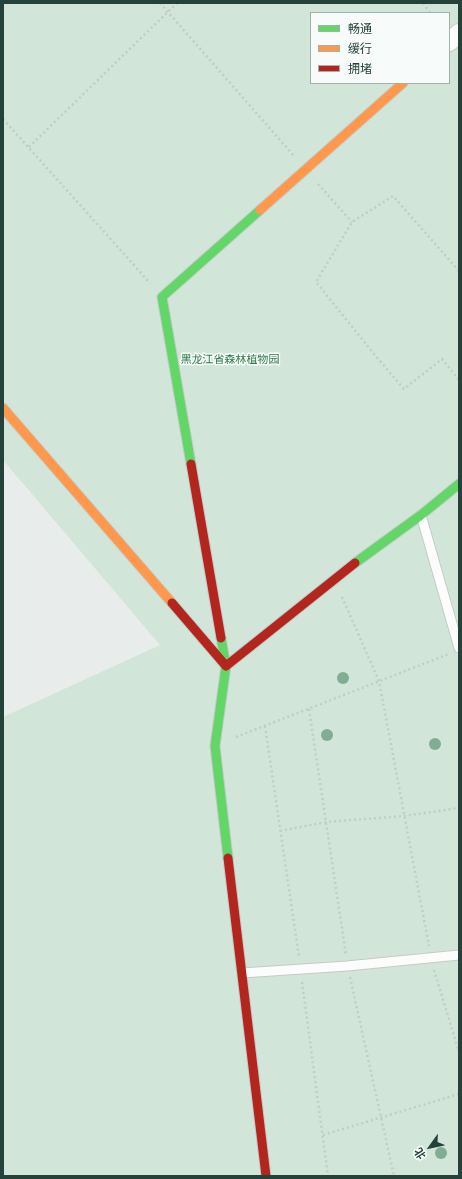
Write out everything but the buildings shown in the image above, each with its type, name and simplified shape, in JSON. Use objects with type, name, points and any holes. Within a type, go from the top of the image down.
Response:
[{"type":"street","points":[[450,41],[459,33]]},
{"type":"street","points":[[266,1176],[215,746],[226,666],[162,297],[402,84]]},
{"type":"street","points":[[3,408],[226,666]]},
{"type":"street","points":[[226,666],[334,578],[421,515],[459,484]]},
{"type":"lane","points":[[421,515],[455,651]]},
{"type":"lane","points":[[242,974],[459,955]]},
{"type":"path","points":[[160,3],[352,222]]},
{"type":"path","points":[[29,146],[177,3]]},
{"type":"path","points":[[423,3],[429,12]]},
{"type":"path","points":[[3,119],[29,146],[162,297]]},
{"type":"path","points":[[459,271],[393,196],[352,222],[316,282],[404,389],[442,359],[459,380]]},
{"type":"path","points":[[334,578],[379,681],[431,958],[459,1052]]},
{"type":"path","points":[[215,746],[455,651]]},
{"type":"path","points":[[309,708],[347,966],[394,1176]]},
{"type":"path","points":[[265,726],[301,969],[328,1176]]},
{"type":"path","points":[[280,831],[326,822],[404,816],[459,808]]},
{"type":"path","points":[[323,1135],[459,1094]]},
{"type":"green space","name":"黑龙江省森林植物园","points":[[3,3],[459,3],[459,1176],[3,1176],[3,717],[160,645],[3,460]]},
{"type":"traffic: fast","points":[[191,464],[162,297],[260,210]]},
{"type":"traffic: fast","points":[[355,563],[421,515],[459,484]]},
{"type":"traffic: fast","points":[[221,638],[226,666],[215,746],[228,858]]},
{"type":"traffic: slow","points":[[260,210],[402,84]]},
{"type":"traffic: slow","points":[[3,408],[172,603]]},
{"type":"traffic: jam","points":[[191,464],[221,638]]},
{"type":"traffic: jam","points":[[172,603],[226,666],[355,563]]},
{"type":"traffic: jam","points":[[228,858],[266,1176]]}]
